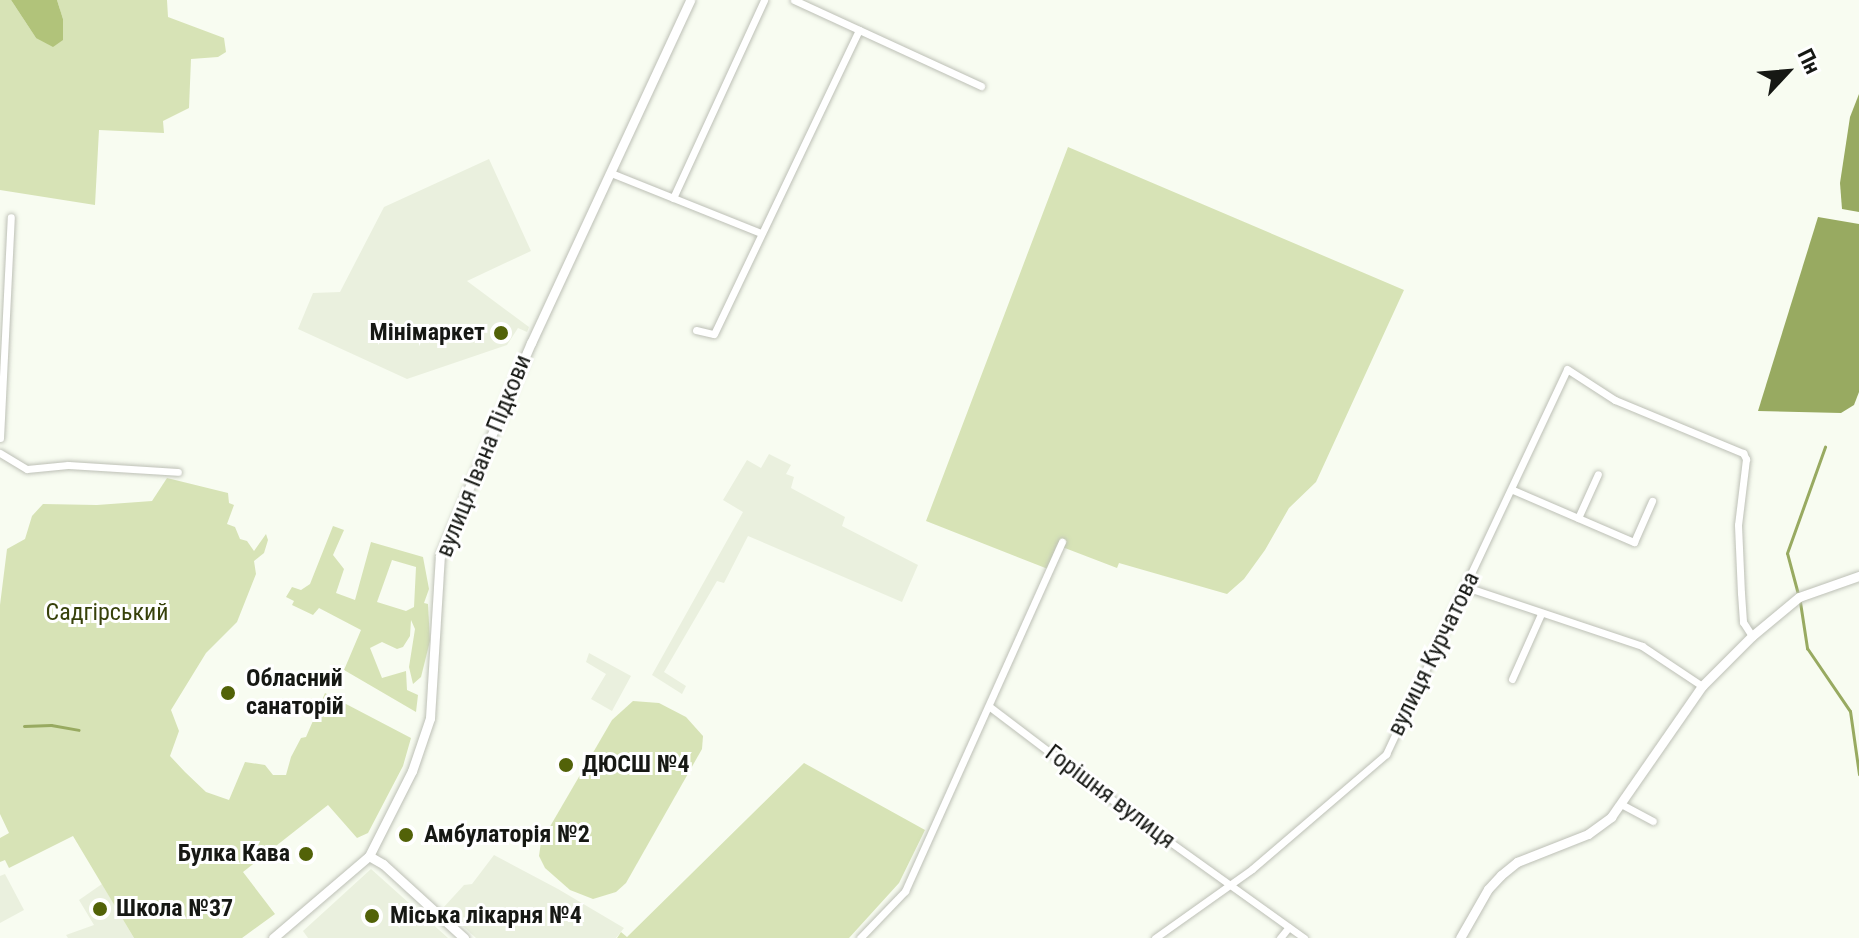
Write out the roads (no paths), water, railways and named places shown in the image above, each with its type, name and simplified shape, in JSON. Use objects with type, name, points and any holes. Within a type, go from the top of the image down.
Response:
[{"type":"street","name":"вулиця Івана Підкови","points":[[273,938],[369,856],[412,771],[430,718],[440,556],[531,343],[690,0]]},
{"type":"street","points":[[673,198],[764,0]]},
{"type":"street","points":[[794,0],[981,86]]},
{"type":"street","points":[[696,330],[714,334],[859,30]]},
{"type":"street","points":[[611,173],[761,233]]},
{"type":"street","points":[[0,438],[11,217]]},
{"type":"street","name":"вулиця Курчатова","points":[[1155,938],[1231,885],[1386,754],[1513,490],[1567,369],[1615,400],[1743,453],[1746,459],[1738,525],[1741,593],[1743,622],[1752,636]]},
{"type":"street","points":[[0,453],[27,469],[68,465],[178,472]]},
{"type":"street","points":[[1578,518],[1598,474]]},
{"type":"street","points":[[1513,490],[1634,542],[1652,501]]},
{"type":"street","points":[[860,938],[905,891],[1062,542]]},
{"type":"street","points":[[1460,938],[1488,889],[1517,862],[1588,834],[1611,817],[1702,686],[1752,636],[1799,597],[1859,576]]},
{"type":"street","points":[[1466,587],[1642,646],[1702,686]]},
{"type":"street","points":[[1512,679],[1541,614]]},
{"type":"street","name":"Горішня вулиця","points":[[990,707],[1304,938]]},
{"type":"street","points":[[1621,804],[1653,821]]},
{"type":"street","points":[[369,856],[383,864],[464,938]]},
{"type":"street","points":[[1280,938],[1289,927]]},
{"type":"waterway","points":[[1798,594],[1787,553],[1825,447]]},
{"type":"waterway","points":[[1800,602],[1807,648],[1850,711],[1859,774]]},
{"type":"waterway","points":[[24,726],[51,725],[79,730]]},
{"type":"place","name":"Мінімаркет","points":[[501,333]]},
{"type":"place","name":"Обласний санаторій","points":[[228,693]]},
{"type":"place","name":"ДЮСШ №4","points":[[566,765]]},
{"type":"place","name":"Амбулаторія №2","points":[[406,835]]},
{"type":"place","name":"Булка Кава","points":[[306,854]]},
{"type":"place","name":"Школа №37","points":[[100,909]]},
{"type":"place","name":"Міська лікарня №4","points":[[372,916]]},
{"type":"park label","name":"Садгірський","points":[[107,613]]}]
